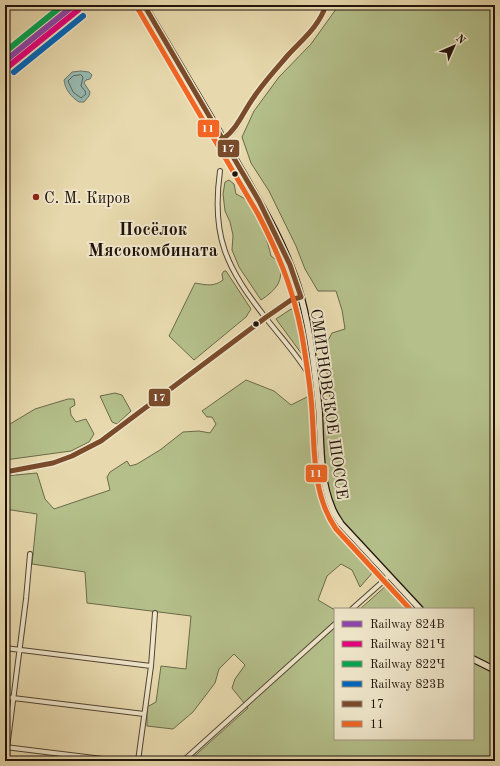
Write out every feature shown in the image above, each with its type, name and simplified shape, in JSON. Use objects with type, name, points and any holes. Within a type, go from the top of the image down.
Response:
[{"type":"main road","name":"СМИРНОВСКОЕ ШОССЕ","points":[[144,5],[259,201],[290,265],[301,296],[311,347],[317,397],[322,465],[326,490],[332,509],[341,524],[419,608]]},
{"type":"main road","points":[[474,660],[495,670]]},
{"type":"street","points":[[223,139],[236,129],[250,103],[265,82],[318,23],[326,5]]},
{"type":"street","name":"СМИРНОВСКОЕ ШОССЕ","points":[[220,171],[217,213],[222,244],[230,265],[241,286],[265,318],[297,356],[306,370]]},
{"type":"street","points":[[5,472],[53,463],[77,454],[101,441],[265,318],[291,300],[301,296]]},
{"type":"street","points":[[30,554],[6,747],[119,761]]},
{"type":"street","points":[[353,608],[389,576]]},
{"type":"street","points":[[138,761],[151,666],[155,614]]},
{"type":"street","points":[[183,761],[334,625]]},
{"type":"street","points":[[5,648],[151,666]]},
{"type":"street","points":[[5,697],[144,714]]},
{"type":"green space","points":[[339,5],[495,5],[495,761],[189,761],[248,708],[232,688],[235,679],[245,665],[234,654],[219,669],[215,683],[193,712],[173,729],[147,726],[147,707],[156,702],[161,666],[186,669],[191,616],[87,603],[85,572],[32,564],[37,514],[5,509],[5,476],[37,473],[45,499],[54,509],[110,490],[107,477],[110,472],[127,461],[130,466],[137,464],[160,450],[183,432],[199,431],[210,433],[216,424],[212,417],[207,417],[202,411],[246,380],[274,391],[291,405],[311,395],[329,399],[331,386],[326,370],[324,348],[332,333],[345,329],[342,310],[336,291],[318,291],[305,269],[296,246],[269,191],[251,163],[242,137],[254,111],[279,77],[311,44]]},
{"type":"green space","points":[[229,180],[234,184],[236,194],[253,206],[263,228],[271,256],[279,262],[281,274],[278,284],[261,300],[239,267],[232,250],[233,235],[230,222],[225,211],[223,194],[225,182]]},
{"type":"green space","points":[[226,271],[251,309],[246,317],[194,360],[169,336],[195,283],[206,285],[216,284],[223,280],[222,274]]},
{"type":"green space","points":[[291,309],[296,313],[304,357],[276,319]]},
{"type":"green space","points":[[115,393],[122,395],[131,411],[117,424],[112,422],[100,396]]},
{"type":"green space","points":[[68,399],[74,399],[75,405],[70,408],[71,415],[76,422],[86,419],[94,434],[89,442],[71,451],[5,460],[5,427],[35,409]]},
{"type":"water","points":[[72,72],[89,72],[92,75],[90,79],[86,80],[84,83],[90,92],[89,96],[84,102],[79,102],[73,98],[67,90],[64,80]]},
{"type":"railway","points":[[5,65],[79,5]]},
{"type":"rail line","name":"822Ч","points":[[5,52],[63,5]]},
{"type":"rail line","name":"824В","points":[[5,61],[74,5]]},
{"type":"rail line","name":"821Ч","points":[[9,66],[78,10]]},
{"type":"rail line","name":"823В","points":[[14,72],[83,16]]},
{"type":"transit line","name":"17","points":[[144,5],[259,201],[290,265],[301,297]]},
{"type":"transit line","name":"17","points":[[223,139],[233,130],[266,80],[315,26],[326,5]]},
{"type":"transit line","name":"11","points":[[138,9],[258,214],[282,265],[293,299],[302,335],[311,397],[316,472],[328,516],[336,529],[409,608]]},
{"type":"transit line","name":"17","points":[[5,472],[53,463],[72,456],[101,441],[265,318],[291,300],[301,297]]},
{"type":"place","name":"С. М. Киров","points":[[36,197]]},
{"type":"district","name":"Посёлок Мясокомбината","points":[[153,239]]}]
